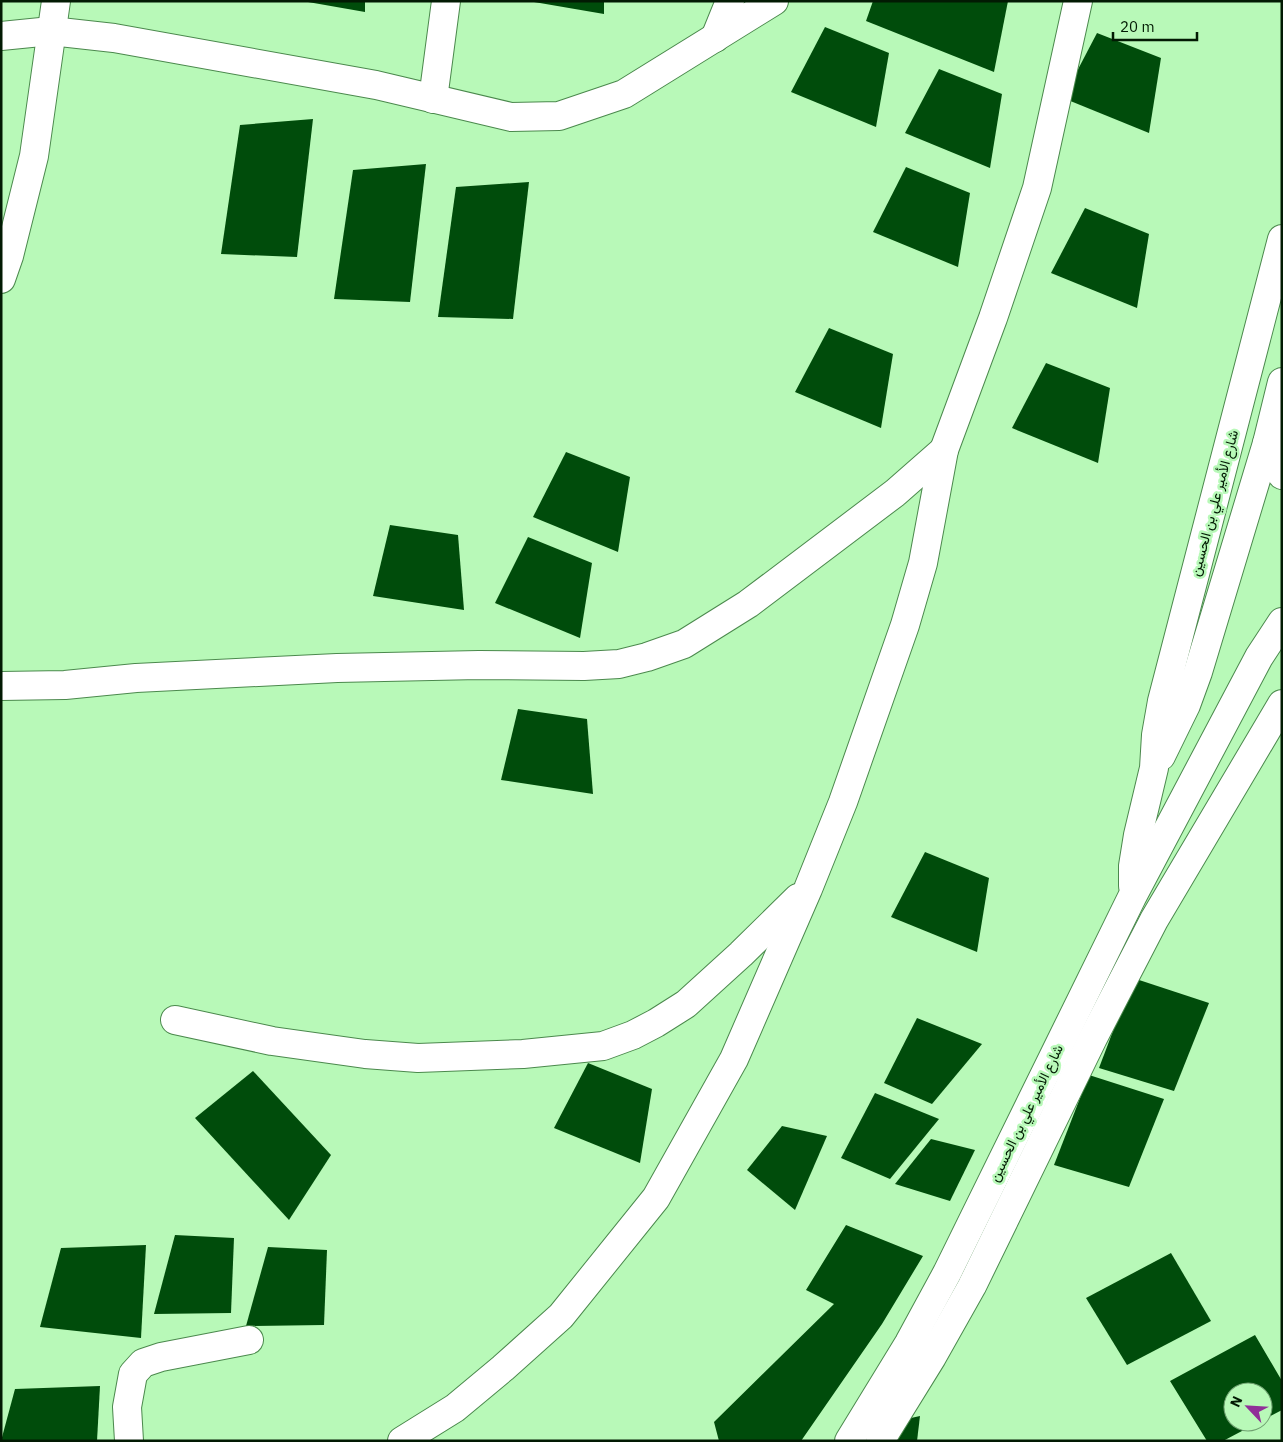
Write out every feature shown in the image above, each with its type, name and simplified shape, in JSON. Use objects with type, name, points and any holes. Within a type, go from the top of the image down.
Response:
[{"type":"street","points":[[1,279],[9,256],[34,156],[56,1]]},
{"type":"street","points":[[433,99],[446,1]]},
{"type":"street","points":[[715,38],[730,1]]},
{"type":"street","points":[[1,36],[51,31],[114,38],[376,85],[511,116],[559,116],[624,94],[774,1]]},
{"type":"street","points":[[402,1441],[455,1408],[561,1316],[656,1198],[734,1059],[808,889],[843,802],[905,624],[922,563],[944,450],[993,318],[1037,188],[1078,1]]},
{"type":"street","name":"شارع الأمير علي بن الحسين","points":[[849,1441],[909,1343],[947,1273],[1132,897],[1133,866],[1138,835],[1154,768],[1156,735],[1169,672],[1282,239]]},
{"type":"street","name":"شارع الأمير علي بن الحسين","points":[[1154,768],[1186,705],[1267,442],[1282,382]]},
{"type":"street","points":[[1267,442],[1282,474]]},
{"type":"street","points":[[1,686],[65,685],[136,678],[337,668],[584,666],[619,664],[647,657],[684,644],[748,604],[895,494],[944,450]]},
{"type":"street","points":[[1154,920],[1132,897],[1259,657],[1282,622]]},
{"type":"street","name":"شارع الأمير علي بن الحسين","points":[[880,1441],[932,1357],[972,1286],[1154,920],[1282,704]]},
{"type":"street","points":[[175,1020],[272,1041],[365,1054],[418,1058],[523,1054],[603,1046],[633,1035],[686,1004],[808,889]]},
{"type":"street","points":[[128,1441],[127,1407],[133,1374],[143,1363],[161,1357],[249,1340]]},
{"type":"building","points":[[365,1],[365,12],[308,2]]},
{"type":"building","points":[[604,1],[604,14],[534,2]]},
{"type":"building","points":[[873,1],[1008,1],[994,72],[866,21]]},
{"type":"building","points":[[825,27],[889,53],[876,127],[791,92]]},
{"type":"building","points":[[1097,33],[1161,58],[1149,133],[1063,98]]},
{"type":"building","points":[[939,69],[1002,94],[990,168],[905,133]]},
{"type":"building","points":[[313,119],[297,257],[221,254],[240,125]]},
{"type":"building","points":[[426,164],[410,302],[334,299],[353,170]]},
{"type":"building","points":[[906,167],[970,193],[958,267],[873,232]]},
{"type":"building","points":[[529,182],[513,319],[438,317],[456,187]]},
{"type":"building","points":[[1085,208],[1149,234],[1137,308],[1051,273]]},
{"type":"building","points":[[829,328],[893,354],[881,428],[795,392]]},
{"type":"building","points":[[1046,363],[1110,388],[1098,463],[1012,428]]},
{"type":"building","points":[[566,452],[630,477],[618,552],[533,517]]},
{"type":"building","points":[[390,525],[458,535],[464,610],[373,596]]},
{"type":"building","points":[[528,537],[592,563],[580,638],[495,603]]},
{"type":"building","points":[[518,709],[587,719],[593,794],[501,780]]},
{"type":"building","points":[[925,852],[989,878],[977,952],[891,917]]},
{"type":"building","points":[[1133,978],[1209,1003],[1174,1091],[1099,1068]]},
{"type":"building","points":[[917,1018],[982,1044],[932,1104],[884,1083]]},
{"type":"building","points":[[588,1063],[652,1089],[640,1163],[554,1128]]},
{"type":"building","points":[[253,1071],[331,1155],[289,1220],[195,1118]]},
{"type":"building","points":[[1089,1075],[1164,1099],[1129,1187],[1054,1165]]},
{"type":"building","points":[[875,1093],[939,1119],[890,1179],[841,1158]]},
{"type":"building","points":[[782,1126],[827,1136],[795,1210],[747,1170]]},
{"type":"building","points":[[931,1139],[975,1150],[950,1201],[895,1184]]},
{"type":"building","points":[[846,1225],[923,1256],[882,1324],[801,1441],[719,1441],[714,1422],[834,1304],[806,1290]]},
{"type":"building","points":[[175,1235],[234,1238],[231,1313],[154,1314]]},
{"type":"building","points":[[146,1245],[141,1338],[40,1327],[61,1248]]},
{"type":"building","points":[[268,1247],[327,1250],[324,1325],[246,1326]]},
{"type":"building","points":[[1171,1253],[1211,1321],[1127,1365],[1086,1298]]},
{"type":"building","points":[[1255,1335],[1282,1381],[1282,1410],[1273,1415],[1273,1382],[1223,1382],[1223,1432],[1240,1432],[1223,1441],[1207,1441],[1170,1381]]},
{"type":"building","points":[[100,1386],[97,1441],[1,1441],[15,1389]]},
{"type":"building","points":[[920,1416],[917,1441],[890,1441],[902,1420]]}]
